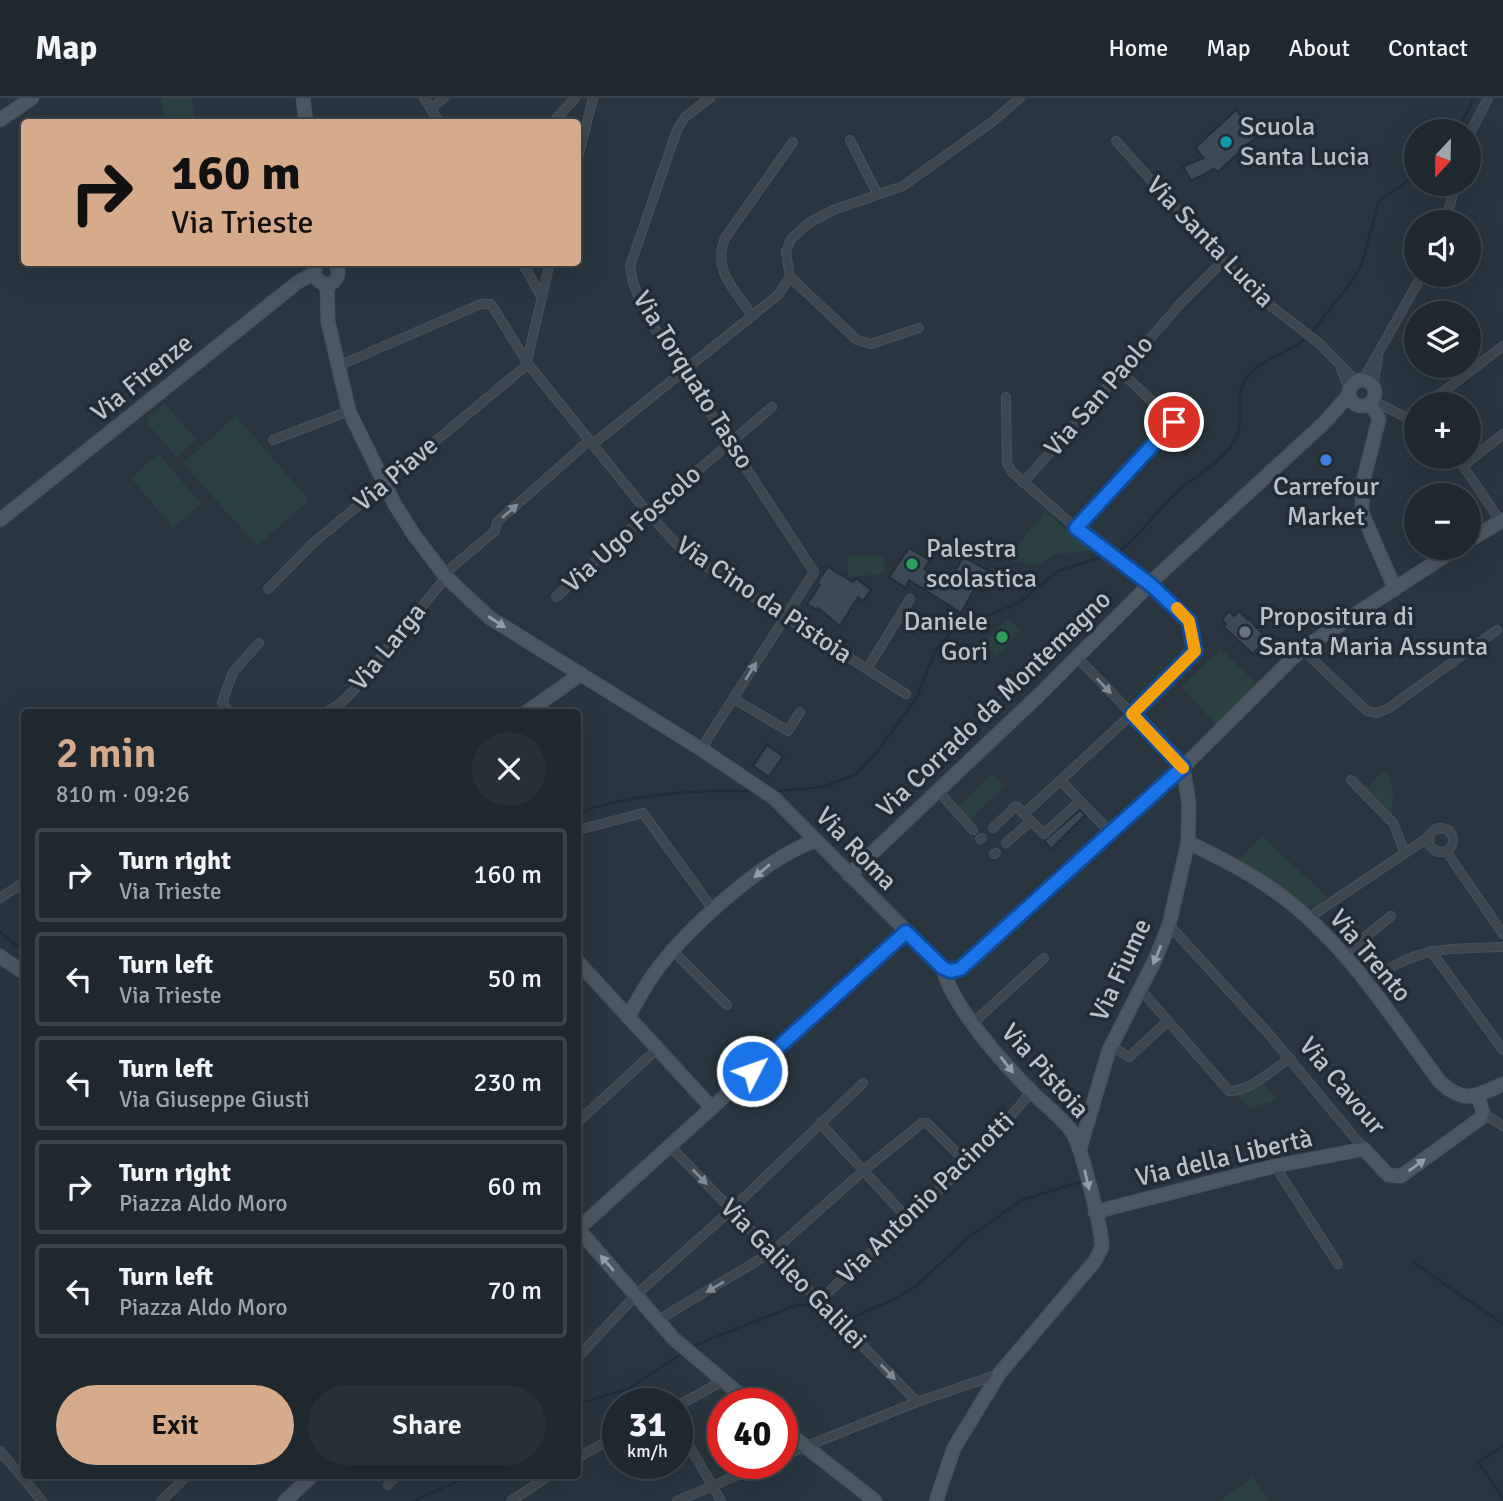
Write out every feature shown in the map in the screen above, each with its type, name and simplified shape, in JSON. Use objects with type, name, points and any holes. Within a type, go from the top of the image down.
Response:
[{"type":"street","points":[[0,120],[32,98]]},
{"type":"street","points":[[303,98],[306,119]]},
{"type":"street","points":[[424,98],[437,119]]},
{"type":"street","points":[[431,109],[444,98]]},
{"type":"street","points":[[556,119],[575,98]]},
{"type":"street","points":[[581,146],[593,98]]},
{"type":"street","name":"Via Torquato Tasso","points":[[710,98],[685,117],[677,130],[631,266],[639,301],[814,572],[786,616]]},
{"type":"street","points":[[919,328],[882,342],[864,343],[790,277],[787,245],[796,232],[833,210],[903,186],[992,122],[1020,98]]},
{"type":"street","points":[[1478,119],[1489,98]]},
{"type":"street","points":[[850,140],[878,195]]},
{"type":"street","name":"Via Santa Lucia","points":[[1116,141],[1254,294],[1319,343],[1361,394],[1404,413]]},
{"type":"street","points":[[751,314],[722,270],[719,261],[720,249],[724,238],[793,142]]},
{"type":"street","name":"Via San Paolo","points":[[1023,483],[1177,307],[1223,261]]},
{"type":"street","points":[[315,268],[320,284],[327,285],[337,279],[338,266]]},
{"type":"street","points":[[524,266],[541,296]]},
{"type":"street","points":[[528,364],[527,354],[549,266]]},
{"type":"street","name":"Via Firenze","points":[[0,520],[315,268]]},
{"type":"street","name":"Via Larga","points":[[332,709],[354,690],[445,576],[495,530],[497,522],[548,474],[684,371],[751,314],[778,295],[790,277]]},
{"type":"street","name":"Via Roma","points":[[327,285],[328,322],[349,411],[383,485],[414,535],[445,576],[490,618],[701,749],[774,798],[943,968]]},
{"type":"street","points":[[1395,589],[1362,513],[1362,489],[1373,422],[1361,394],[1380,352],[1415,287]]},
{"type":"street","name":"Via Cino da Pistoia","points":[[338,366],[486,302],[491,304],[528,364],[648,513],[685,553],[906,694]]},
{"type":"street","points":[[1443,392],[1503,346]]},
{"type":"street","name":"Via Piave","points":[[268,589],[312,544],[528,364]]},
{"type":"street","points":[[1076,528],[1174,422],[1120,371]]},
{"type":"street","name":"Via Corrado da Montemagno","points":[[849,875],[1151,585],[1324,424],[1361,394]]},
{"type":"street","points":[[1006,397],[1007,463],[1023,483],[1076,528],[1151,585],[1189,621],[1195,651],[1060,780],[1006,843]]},
{"type":"street","name":"Via Ugo Foscolo","points":[[556,597],[648,513],[772,407]]},
{"type":"street","points":[[274,440],[349,411]]},
{"type":"street","points":[[1481,452],[1503,434]]},
{"type":"street","points":[[1466,469],[1502,521],[1481,533]]},
{"type":"street","points":[[943,968],[954,971],[964,966],[1183,767],[1302,649],[1439,560]]},
{"type":"street","points":[[867,669],[910,599]]},
{"type":"street","points":[[701,749],[786,616]]},
{"type":"street","points":[[1302,649],[1367,710],[1377,713],[1401,701],[1497,630]]},
{"type":"street","points":[[219,709],[233,672],[258,643]]},
{"type":"street","points":[[1077,657],[1183,767]]},
{"type":"street","points":[[534,709],[581,674]]},
{"type":"street","points":[[734,699],[788,731],[800,712]]},
{"type":"street","points":[[222,703],[227,709]]},
{"type":"street","name":"Via Fiume","points":[[1080,1148],[1111,1046],[1169,925],[1188,842],[1189,805],[1183,767]]},
{"type":"street","points":[[1060,780],[1110,832]]},
{"type":"street","points":[[1351,780],[1392,823],[1405,853]]},
{"type":"street","points":[[937,790],[973,830]]},
{"type":"street","points":[[993,828],[1016,806],[1044,834],[1080,800]]},
{"type":"street","points":[[581,829],[643,813],[714,911]]},
{"type":"street","points":[[1308,918],[1405,853],[1437,828],[1448,830],[1453,842],[1446,850]]},
{"type":"street","points":[[1429,836],[1434,849],[1446,850]]},
{"type":"street","points":[[628,1017],[654,975],[673,951],[714,911],[774,861],[816,841]]},
{"type":"street","name":"Via Trento","points":[[1188,842],[1255,877],[1308,918],[1367,983],[1440,1082],[1460,1097],[1478,1096]]},
{"type":"street","points":[[1446,850],[1503,934]]},
{"type":"street","points":[[0,898],[21,884]]},
{"type":"street","points":[[1343,955],[1391,916]]},
{"type":"street","name":"Via Cavour","points":[[1169,925],[1290,1058],[1388,1175],[1401,1176],[1481,1118],[1483,1112]]},
{"type":"street","points":[[581,1226],[906,932]]},
{"type":"street","points":[[1367,983],[1392,965],[1416,954],[1503,947]]},
{"type":"street","points":[[673,951],[727,1005]]},
{"type":"street","points":[[1431,951],[1503,1050]]},
{"type":"street","points":[[0,956],[21,971]]},
{"type":"street","points":[[974,1023],[1044,958]]},
{"type":"street","points":[[581,965],[711,1107]]},
{"type":"street","name":"Via Pistoia","points":[[936,1501],[958,1439],[999,1374],[1100,1254],[1102,1239],[1080,1148],[1072,1132],[1031,1092],[974,1023],[949,989],[943,968]]},
{"type":"street","points":[[1140,989],[1231,1091],[1259,1080],[1290,1058]]},
{"type":"street","points":[[1111,1046],[1129,1057],[1168,1021]]},
{"type":"street","points":[[581,1119],[658,1048]]},
{"type":"street","points":[[581,1354],[636,1295],[731,1210],[863,1083]]},
{"type":"street","points":[[1503,1084],[1478,1096],[1483,1112],[1503,1126]]},
{"type":"street","name":"Via Antonio Pacinotti","points":[[819,1301],[966,1162],[1012,1116],[1031,1092]]},
{"type":"street","points":[[658,1320],[772,1252],[922,1123],[927,1123],[966,1162]]},
{"type":"street","points":[[820,1124],[907,1218]]},
{"type":"street","name":"Via Galileo Galilei","points":[[669,1145],[917,1402]]},
{"type":"street","name":"Via della Libertà","points":[[1095,1212],[1275,1166],[1364,1149]]},
{"type":"street","points":[[1275,1166],[1338,1264]]},
{"type":"street","points":[[581,1232],[674,1339],[732,1388]]},
{"type":"street","points":[[798,1450],[917,1402],[999,1374]]},
{"type":"street","points":[[693,1397],[723,1381]]},
{"type":"street","points":[[798,1441],[875,1501]]},
{"type":"street","points":[[581,1455],[602,1444]]},
{"type":"street","points":[[0,1451],[21,1476]]},
{"type":"street","points":[[693,1452],[722,1501]]},
{"type":"street","points":[[24,1479],[42,1501]]},
{"type":"street","points":[[160,1501],[183,1479]]},
{"type":"street","points":[[388,1485],[393,1479]]},
{"type":"street","points":[[511,1501],[544,1479]]},
{"type":"street","points":[[677,1501],[727,1479]]},
{"type":"street","points":[[286,1501],[298,1481]]},
{"type":"green space","points":[[162,98],[192,98],[195,119],[164,119]]},
{"type":"green space","points":[[165,403],[196,440],[176,457],[145,420]]},
{"type":"green space","points":[[236,416],[309,500],[257,546],[183,463]]},
{"type":"green space","points":[[159,454],[201,504],[173,528],[131,478]]},
{"type":"green space","points":[[1045,512],[1093,550],[1052,555],[1040,565],[1004,560]]},
{"type":"green space","points":[[884,555],[885,574],[848,577],[847,557]]},
{"type":"green space","name":"Daniele Gori","points":[[1007,618],[1020,631],[997,656],[983,644]]},
{"type":"green space","points":[[1221,649],[1260,687],[1219,728],[1182,687]]},
{"type":"green space","points":[[1384,771],[1389,774],[1393,793],[1392,815],[1366,789]]},
{"type":"green space","points":[[992,774],[1005,787],[968,821],[957,807]]},
{"type":"green space","points":[[1262,836],[1327,897],[1315,906],[1302,905],[1239,860]]},
{"type":"green space","points":[[1262,1082],[1276,1099],[1249,1109],[1238,1095]]},
{"type":"green space","points":[[1253,1477],[1269,1501],[1220,1501]]},
{"type":"building","name":"Scuola Santa Lucia","points":[[1236,110],[1257,136],[1218,172],[1214,169],[1191,181],[1183,166],[1204,158],[1195,148]]},
{"type":"building","points":[[909,548],[930,560],[924,569],[947,583],[964,557],[994,574],[984,592],[976,586],[961,613],[909,580],[906,588],[889,577]]},
{"type":"building","points":[[828,567],[853,582],[856,578],[871,590],[863,601],[858,597],[840,626],[818,608],[817,610],[807,604]]},
{"type":"building","name":"Propositura di Santa Maria Assunta","points":[[1229,611],[1234,616],[1239,611],[1248,620],[1250,618],[1267,638],[1253,654],[1224,627],[1226,624],[1222,620]]},
{"type":"building","points":[[767,745],[783,756],[769,777],[753,766]]},
{"type":"building","points":[[1080,810],[1085,815],[1051,849],[1044,841]]},
{"type":"waterway","points":[[1463,119],[1474,98]]},
{"type":"waterway","points":[[1313,331],[1355,277],[1362,263],[1379,201],[1404,183]]},
{"type":"waterway","points":[[1117,553],[1134,539],[1177,492],[1217,461],[1231,446],[1239,430],[1240,393],[1247,377],[1259,365],[1305,339]]},
{"type":"waterway","points":[[778,791],[823,787],[856,774],[876,753],[917,697],[935,651],[951,632],[1020,602],[1058,571],[1103,557]]},
{"type":"waterway","points":[[581,812],[619,801],[662,794],[748,791]]},
{"type":"waterway","points":[[0,932],[21,950]]},
{"type":"waterway","points":[[847,1320],[899,1297],[916,1286],[969,1237],[1022,1200],[1080,1182]]},
{"type":"waterway","points":[[1414,1263],[1503,1324]]},
{"type":"waterway","points":[[693,1346],[799,1304],[810,1307],[834,1326]]},
{"type":"waterway","points":[[581,1403],[628,1389],[683,1353]]},
{"type":"waterway","points":[[1503,1446],[1478,1462],[1503,1498]]},
{"type":"waterway","points":[[414,1501],[462,1479]]},
{"type":"slow traffic","points":[[1177,608],[1189,621],[1195,651],[1132,714],[1183,768]]},
{"type":"place","name":"Scuola Santa Lucia","points":[[1226,142]]},
{"type":"place","name":"Carrefour Market","points":[[1326,460]]},
{"type":"place","name":"Palestra scolastica","points":[[912,564]]},
{"type":"place","name":"Propositura di Santa Maria Assunta","points":[[1245,632]]},
{"type":"place","name":"Daniele Gori","points":[[1002,637]]},
{"type":"route","points":[[752,1071],[906,932],[943,968],[951,971],[960,969],[1183,767],[1132,714],[1195,651],[1189,621],[1151,585],[1076,528],[1174,422]]}]
